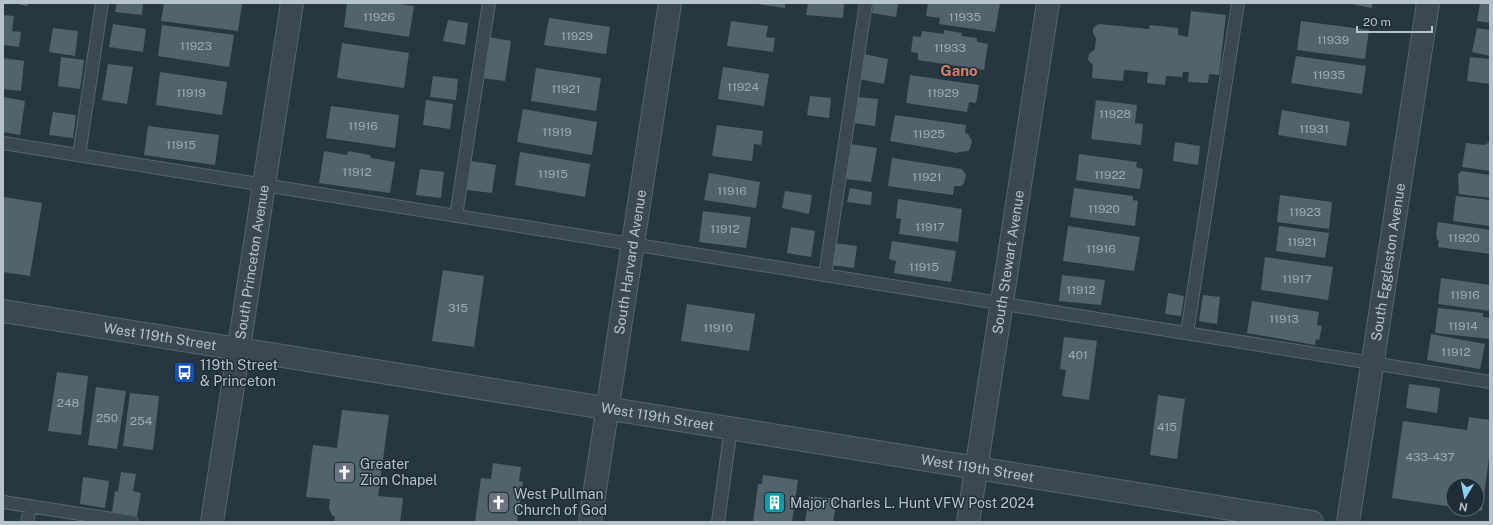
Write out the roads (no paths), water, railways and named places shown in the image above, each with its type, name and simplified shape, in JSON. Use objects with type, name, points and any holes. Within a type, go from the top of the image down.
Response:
[{"type":"street","name":"South Princeton Avenue","points":[[212,522],[292,3]]},
{"type":"street","name":"South Harvard Avenue","points":[[590,522],[670,3]]},
{"type":"street","name":"South Stewart Avenue","points":[[968,522],[1048,3]]},
{"type":"street","name":"South Eggleston Avenue","points":[[1348,522],[1374,363],[1428,3]]},
{"type":"street","name":"West 119th Street","points":[[3,311],[1312,522]]},
{"type":"lane","points":[[79,155],[102,3]]},
{"type":"lane","points":[[456,216],[489,3]]},
{"type":"lane","points":[[825,275],[866,3]]},
{"type":"lane","points":[[1187,333],[1238,3]]},
{"type":"lane","points":[[3,143],[1490,382]]},
{"type":"lane","points":[[718,522],[731,428]]},
{"type":"lane","points":[[3,502],[132,522]]},
{"type":"lane","points":[[27,522],[30,506]]},
{"type":"place","name":"119th Street & Princeton","points":[[184,373]]},
{"type":"place","name":"Greater Zion Chapel","points":[[345,472]]},
{"type":"place","name":"West Pullman Church of God","points":[[499,502]]},
{"type":"place","name":"Major Charles L. Hunt VFW Post 2024","points":[[775,503]]},
{"type":"district","name":"Gano","points":[[959,70]]}]
